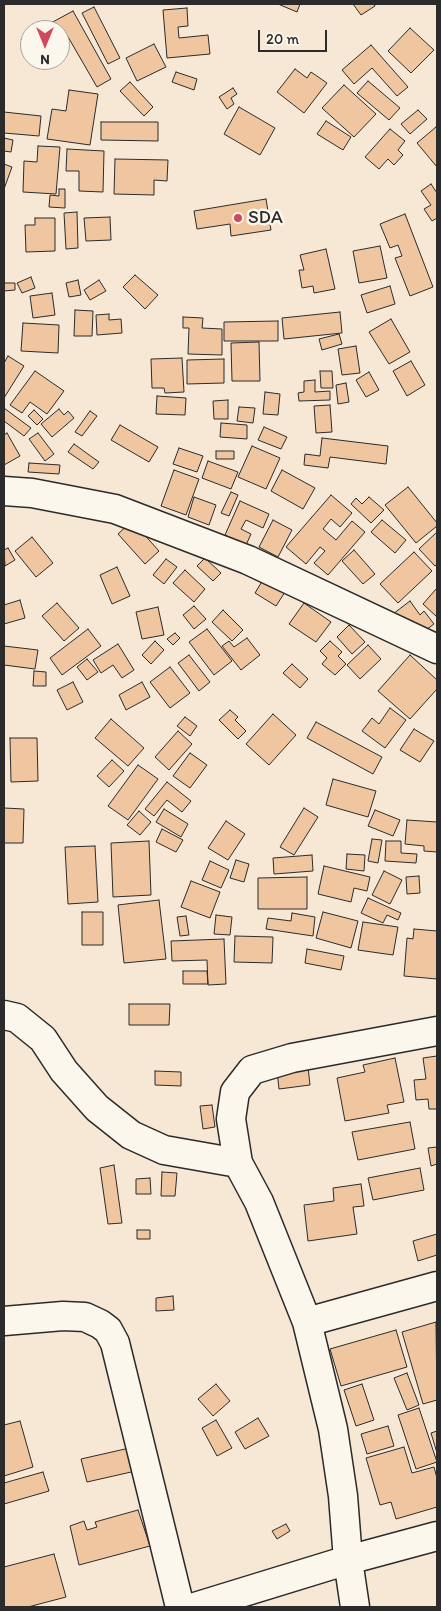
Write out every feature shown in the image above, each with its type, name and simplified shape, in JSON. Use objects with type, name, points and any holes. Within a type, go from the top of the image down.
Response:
[{"type":"street","points":[[4,491],[32,493],[116,509],[248,560],[437,649]]},
{"type":"street","points":[[4,1016],[17,1018],[43,1039],[64,1071],[97,1108],[131,1135],[164,1150],[238,1163]]},
{"type":"street","points":[[355,1607],[348,1560],[343,1496],[333,1429],[307,1322],[263,1211],[238,1163],[231,1118],[235,1092],[252,1070],[292,1058],[437,1031]]},
{"type":"street","points":[[307,1322],[437,1286]]},
{"type":"street","points":[[4,1321],[63,1316],[85,1317],[108,1330],[115,1343],[180,1607]]},
{"type":"street","points":[[195,1607],[348,1560],[437,1536]]},
{"type":"building","points":[[278,4],[300,4],[297,12]]},
{"type":"building","points":[[353,4],[374,4],[375,6],[361,15]]},
{"type":"building","points":[[94,7],[120,58],[108,64],[82,13]]},
{"type":"building","points":[[187,8],[188,26],[178,27],[179,38],[208,35],[210,54],[167,58],[163,10]]},
{"type":"building","points":[[73,11],[111,79],[97,87],[70,40],[70,20],[56,20]]},
{"type":"building","points":[[410,28],[434,50],[411,73],[388,51]]},
{"type":"building","points":[[154,44],[166,67],[137,81],[126,58]]},
{"type":"building","points":[[371,45],[408,87],[397,96],[372,68],[354,84],[342,70]]},
{"type":"building","points":[[295,69],[307,78],[311,72],[327,83],[304,113],[277,92]]},
{"type":"building","points":[[176,72],[197,79],[194,90],[172,82]]},
{"type":"building","points":[[368,81],[400,108],[389,120],[357,93]]},
{"type":"building","points":[[130,82],[153,107],[144,116],[120,91]]},
{"type":"building","points":[[344,85],[376,114],[354,137],[322,108]]},
{"type":"building","points":[[233,88],[237,94],[231,98],[234,104],[227,109],[219,97]]},
{"type":"building","points":[[69,90],[98,94],[90,145],[47,139],[52,109],[66,111]]},
{"type":"building","points":[[239,107],[275,128],[260,155],[224,134]]},
{"type":"building","points":[[418,110],[427,119],[410,134],[401,124]]},
{"type":"building","points":[[4,112],[41,116],[39,136],[4,133]]},
{"type":"building","points":[[326,121],[351,137],[343,150],[317,134]]},
{"type":"building","points":[[101,122],[158,122],[158,141],[101,140]]},
{"type":"building","points":[[436,127],[437,129],[437,167],[417,143]]},
{"type":"building","points":[[390,129],[405,141],[398,150],[403,155],[394,165],[388,159],[379,169],[365,157]]},
{"type":"building","points":[[4,138],[13,140],[11,152],[4,151]]},
{"type":"building","points":[[38,146],[60,147],[56,194],[23,192],[24,161],[37,162]]},
{"type":"building","points":[[67,149],[104,151],[103,192],[79,191],[79,171],[66,171]]},
{"type":"building","points":[[115,159],[168,160],[167,181],[154,180],[154,195],[114,194]]},
{"type":"building","points":[[4,164],[12,167],[4,189]]},
{"type":"building","points":[[431,184],[437,193],[437,218],[432,221],[424,209],[431,205],[421,191]]},
{"type":"building","points":[[59,189],[65,189],[65,208],[49,207],[50,195],[59,196]]},
{"type":"building","points":[[266,199],[271,230],[231,236],[230,224],[197,229],[194,211]]},
{"type":"building","points":[[77,212],[78,248],[66,249],[64,213]]},
{"type":"building","points":[[405,214],[433,287],[410,296],[395,258],[402,256],[398,245],[390,248],[380,224]]},
{"type":"building","points":[[110,217],[111,240],[86,241],[84,218]]},
{"type":"building","points":[[35,218],[55,218],[55,251],[26,252],[25,225],[35,225]]},
{"type":"building","points":[[380,246],[387,278],[359,283],[353,251]]},
{"type":"building","points":[[326,249],[335,289],[314,293],[313,286],[302,288],[299,270],[304,270],[300,255]]},
{"type":"building","points":[[135,275],[158,295],[145,309],[123,287]]},
{"type":"building","points":[[31,277],[35,288],[22,293],[17,283]]},
{"type":"building","points":[[78,280],[81,295],[69,297],[66,283]]},
{"type":"building","points":[[99,280],[106,291],[90,300],[84,290]]},
{"type":"building","points":[[4,283],[15,283],[15,290],[4,291]]},
{"type":"building","points":[[390,286],[395,304],[367,313],[361,295]]},
{"type":"building","points":[[52,293],[55,315],[33,318],[30,296]]},
{"type":"building","points":[[75,310],[93,311],[92,336],[74,336]]},
{"type":"building","points":[[340,312],[342,333],[284,339],[282,318]]},
{"type":"building","points":[[109,314],[109,320],[121,319],[122,333],[97,335],[96,315]]},
{"type":"building","points":[[183,317],[203,318],[202,328],[222,329],[222,355],[188,354],[189,328],[183,328]]},
{"type":"building","points":[[391,319],[410,352],[389,364],[369,332]]},
{"type":"building","points":[[278,321],[278,341],[224,341],[224,322]]},
{"type":"building","points":[[23,323],[59,325],[58,353],[21,351]]},
{"type":"building","points":[[339,334],[342,344],[322,350],[319,339]]},
{"type":"building","points":[[259,342],[260,381],[232,381],[231,343]]},
{"type":"building","points":[[356,346],[360,373],[342,375],[338,349]]},
{"type":"building","points":[[8,356],[24,366],[4,398],[4,363]]},
{"type":"building","points":[[182,358],[184,392],[165,393],[164,388],[152,388],[151,359]]},
{"type":"building","points":[[224,359],[224,383],[187,384],[187,360]]},
{"type":"building","points":[[411,361],[425,385],[407,396],[393,371]]},
{"type":"building","points":[[35,371],[64,391],[47,414],[30,402],[22,413],[10,405]]},
{"type":"building","points":[[320,371],[332,371],[333,388],[321,388]]},
{"type":"building","points":[[369,372],[379,390],[366,397],[356,380]]},
{"type":"building","points":[[315,380],[315,392],[330,391],[330,400],[299,401],[298,393],[304,392],[304,381]]},
{"type":"building","points":[[346,383],[349,402],[338,404],[336,385]]},
{"type":"building","points":[[265,392],[280,394],[278,415],[263,414]]},
{"type":"building","points":[[157,396],[186,398],[185,415],[156,414]]},
{"type":"building","points":[[228,400],[228,419],[214,419],[213,401]]},
{"type":"building","points":[[330,405],[332,432],[316,433],[314,406]]},
{"type":"building","points":[[239,407],[255,408],[253,423],[237,421]]},
{"type":"building","points":[[4,408],[31,428],[24,436],[4,421]]},
{"type":"building","points":[[59,409],[64,415],[68,411],[74,418],[52,437],[41,424]]},
{"type":"building","points":[[34,410],[43,419],[37,425],[28,416]]},
{"type":"building","points":[[90,411],[97,416],[82,436],[75,432]]},
{"type":"building","points":[[221,423],[247,425],[247,439],[220,437]]},
{"type":"building","points":[[120,425],[158,447],[149,462],[111,440]]},
{"type":"building","points":[[264,427],[287,437],[281,449],[258,440]]},
{"type":"building","points":[[7,433],[20,456],[4,465],[4,435]]},
{"type":"building","points":[[38,433],[54,454],[45,461],[29,439]]},
{"type":"building","points":[[322,438],[388,446],[386,464],[330,457],[328,468],[304,465],[305,454],[320,456]]},
{"type":"building","points":[[74,444],[99,462],[93,469],[68,452]]},
{"type":"building","points":[[252,446],[280,458],[266,489],[238,477]]},
{"type":"building","points":[[179,448],[203,456],[197,472],[173,464]]},
{"type":"building","points":[[216,451],[234,451],[234,459],[216,459]]},
{"type":"building","points":[[208,461],[238,472],[231,489],[202,478]]},
{"type":"building","points":[[29,463],[60,465],[59,474],[28,472]]},
{"type":"building","points":[[174,470],[199,479],[186,515],[161,506]]},
{"type":"building","points":[[282,470],[315,488],[303,509],[271,491]]},
{"type":"building","points":[[408,487],[437,523],[437,526],[416,543],[385,505]]},
{"type":"building","points":[[231,492],[238,495],[229,516],[221,513]]},
{"type":"building","points":[[331,495],[352,513],[340,527],[331,519],[323,529],[336,540],[352,521],[365,532],[328,575],[314,563],[325,551],[320,547],[306,564],[286,547]]},
{"type":"building","points":[[194,497],[216,505],[209,525],[188,517]]},
{"type":"building","points":[[369,497],[384,510],[371,523],[351,504],[356,498],[362,504]]},
{"type":"building","points":[[240,501],[269,514],[263,528],[246,520],[241,529],[251,534],[246,545],[225,535]]},
{"type":"building","points":[[273,520],[292,530],[278,557],[259,547]]},
{"type":"building","points":[[382,520],[406,540],[395,553],[371,532]]},
{"type":"building","points":[[132,521],[159,551],[145,564],[118,534]]},
{"type":"building","points":[[437,532],[437,564],[435,566],[419,549]]},
{"type":"building","points":[[32,537],[53,563],[36,577],[15,551]]},
{"type":"building","points":[[8,548],[15,560],[5,566],[4,550]]},
{"type":"building","points":[[354,550],[375,574],[363,584],[342,561]]},
{"type":"building","points":[[414,552],[432,571],[398,603],[380,584]]},
{"type":"building","points":[[205,558],[221,573],[213,581],[197,566]]},
{"type":"building","points":[[166,559],[177,567],[164,584],[153,575]]},
{"type":"building","points":[[117,567],[130,596],[112,604],[100,575]]},
{"type":"building","points":[[185,570],[205,589],[194,602],[173,583]]},
{"type":"building","points":[[264,578],[285,592],[276,606],[255,593]]},
{"type":"building","points":[[437,588],[437,617],[423,604]]},
{"type":"building","points":[[20,600],[25,618],[4,624],[4,605]]},
{"type":"building","points":[[410,601],[420,615],[424,611],[434,624],[422,633],[413,623],[404,629],[393,614]]},
{"type":"building","points":[[57,603],[79,628],[64,641],[42,616]]},
{"type":"building","points":[[304,603],[331,622],[316,642],[289,624]]},
{"type":"building","points":[[194,606],[206,619],[194,629],[183,615]]},
{"type":"building","points":[[158,607],[164,635],[142,639],[136,612]]},
{"type":"building","points":[[223,610],[243,630],[232,641],[212,622]]},
{"type":"building","points":[[349,625],[365,642],[352,654],[337,637]]},
{"type":"building","points":[[88,629],[101,646],[62,675],[50,658]]},
{"type":"building","points":[[207,629],[232,661],[214,675],[189,642]]},
{"type":"building","points":[[175,633],[180,638],[173,645],[167,639]]},
{"type":"building","points":[[247,638],[260,655],[241,670],[222,646],[229,641],[234,647]]},
{"type":"building","points":[[155,641],[164,650],[151,664],[142,655]]},
{"type":"building","points":[[330,641],[342,652],[338,656],[346,664],[335,675],[322,664],[327,658],[320,651]]},
{"type":"building","points":[[118,644],[134,670],[122,678],[113,665],[101,673],[93,660]]},
{"type":"building","points":[[368,645],[381,659],[360,679],[347,665]]},
{"type":"building","points":[[4,646],[38,650],[35,669],[4,665]]},
{"type":"building","points":[[189,655],[210,682],[199,691],[178,663]]},
{"type":"building","points":[[410,655],[437,680],[437,689],[410,719],[378,691]]},
{"type":"building","points":[[87,659],[98,672],[87,680],[77,667]]},
{"type":"building","points":[[292,664],[308,679],[300,688],[283,673]]},
{"type":"building","points":[[170,667],[190,693],[170,708],[150,682]]},
{"type":"building","points":[[34,671],[46,672],[46,686],[33,686]]},
{"type":"building","points":[[73,682],[83,702],[67,710],[57,690]]},
{"type":"building","points":[[142,682],[150,697],[126,710],[119,695]]},
{"type":"building","points":[[390,708],[406,720],[385,748],[362,731],[372,718],[379,724]]},
{"type":"building","points":[[230,710],[238,717],[235,720],[246,731],[238,739],[219,720]]},
{"type":"building","points":[[273,714],[296,735],[269,765],[246,744]]},
{"type":"building","points":[[185,717],[197,726],[190,736],[177,726]]},
{"type":"building","points":[[111,719],[144,748],[128,766],[95,738]]},
{"type":"building","points":[[316,722],[382,757],[373,774],[307,738]]},
{"type":"building","points":[[414,729],[434,741],[420,762],[400,750]]},
{"type":"building","points":[[178,731],[192,744],[169,770],[155,757]]},
{"type":"building","points":[[10,738],[37,738],[38,781],[11,782]]},
{"type":"building","points":[[190,753],[207,765],[190,788],[173,776]]},
{"type":"building","points":[[112,760],[124,771],[109,787],[97,776]]},
{"type":"building","points":[[138,765],[158,779],[128,820],[108,806]]},
{"type":"building","points":[[333,779],[376,791],[368,817],[326,805]]},
{"type":"building","points":[[167,782],[191,801],[182,812],[167,800],[154,816],[145,809]]},
{"type":"building","points":[[4,808],[24,809],[23,843],[4,843]]},
{"type":"building","points":[[304,808],[318,817],[294,855],[280,847]]},
{"type":"building","points":[[164,809],[188,824],[181,837],[156,822]]},
{"type":"building","points":[[375,810],[400,820],[393,836],[368,826]]},
{"type":"building","points":[[139,811],[151,822],[140,835],[127,825]]},
{"type":"building","points":[[407,820],[437,822],[437,852],[424,851],[424,846],[405,844]]},
{"type":"building","points":[[226,821],[245,834],[228,860],[208,848]]},
{"type":"building","points":[[162,829],[183,840],[176,852],[156,842]]},
{"type":"building","points":[[372,839],[382,840],[378,863],[368,861]]},
{"type":"building","points":[[149,841],[151,895],[113,897],[111,843]]},
{"type":"building","points":[[386,841],[401,841],[401,853],[417,854],[416,863],[385,861]]},
{"type":"building","points":[[95,846],[98,902],[68,904],[65,847]]},
{"type":"building","points":[[347,854],[365,855],[364,871],[346,869]]},
{"type":"building","points":[[312,855],[313,871],[274,874],[273,858]]},
{"type":"building","points":[[236,860],[249,864],[244,882],[230,878]]},
{"type":"building","points":[[210,861],[229,870],[221,888],[202,880]]},
{"type":"building","points":[[324,866],[370,877],[367,891],[354,888],[351,902],[318,894]]},
{"type":"building","points":[[384,871],[402,880],[390,904],[372,895]]},
{"type":"building","points":[[419,876],[420,893],[407,894],[406,877]]},
{"type":"building","points":[[307,877],[307,909],[258,909],[258,878]]},
{"type":"building","points":[[191,881],[220,892],[210,918],[181,907]]},
{"type":"building","points":[[368,898],[401,913],[398,920],[387,915],[383,923],[361,913]]},
{"type":"building","points":[[159,900],[166,959],[124,963],[118,905]]},
{"type":"building","points":[[82,912],[103,912],[103,945],[82,945]]},
{"type":"building","points":[[323,912],[358,921],[351,948],[316,938]]},
{"type":"building","points":[[292,913],[315,917],[313,936],[266,929],[268,918],[291,921]]},
{"type":"building","points":[[216,915],[232,917],[230,935],[214,934]]},
{"type":"building","points":[[186,916],[189,935],[180,936],[177,917]]},
{"type":"building","points":[[363,922],[398,927],[393,955],[358,950]]},
{"type":"building","points":[[414,929],[437,931],[437,979],[404,976],[407,938],[413,939]]},
{"type":"building","points":[[235,936],[273,937],[272,963],[234,962]]},
{"type":"building","points":[[224,939],[226,984],[208,985],[207,960],[172,961],[171,941]]},
{"type":"building","points":[[307,949],[344,956],[341,970],[305,963]]},
{"type":"building","points":[[183,971],[207,971],[208,984],[183,984]]},
{"type":"building","points":[[129,1004],[170,1004],[169,1025],[129,1025]]},
{"type":"building","points":[[437,1056],[437,1109],[429,1109],[428,1099],[416,1100],[414,1080],[426,1079],[423,1058]]},
{"type":"building","points":[[395,1058],[404,1102],[387,1105],[389,1113],[345,1121],[337,1078],[365,1072],[363,1065]]},
{"type":"building","points":[[308,1067],[310,1085],[279,1089],[277,1071]]},
{"type":"building","points":[[155,1071],[181,1072],[181,1086],[155,1085]]},
{"type":"building","points":[[212,1105],[215,1127],[203,1129],[200,1106]]},
{"type":"building","points":[[410,1122],[415,1149],[358,1160],[352,1132]]},
{"type":"building","points":[[437,1147],[437,1164],[431,1166],[428,1148]]},
{"type":"building","points":[[114,1165],[122,1223],[108,1224],[100,1168]]},
{"type":"building","points":[[420,1168],[424,1190],[373,1200],[368,1178]]},
{"type":"building","points":[[162,1172],[177,1173],[175,1196],[161,1196]]},
{"type":"building","points":[[150,1178],[151,1194],[136,1194],[136,1179]]},
{"type":"building","points":[[361,1184],[364,1206],[353,1207],[357,1234],[308,1241],[304,1205],[334,1201],[333,1188]]},
{"type":"building","points":[[137,1230],[150,1230],[150,1239],[137,1239]]},
{"type":"building","points":[[437,1234],[437,1255],[418,1261],[413,1241]]},
{"type":"building","points":[[173,1296],[174,1310],[156,1311],[156,1298]]},
{"type":"building","points":[[436,1322],[437,1400],[423,1404],[402,1332]]},
{"type":"building","points":[[396,1330],[407,1367],[341,1386],[330,1349]]},
{"type":"building","points":[[407,1373],[419,1405],[407,1410],[394,1378]]},
{"type":"building","points":[[216,1384],[230,1401],[213,1416],[198,1399]]},
{"type":"building","points":[[362,1384],[374,1420],[356,1426],[344,1390]]},
{"type":"building","points":[[419,1408],[437,1462],[416,1469],[398,1415]]},
{"type":"building","points":[[258,1418],[269,1436],[245,1449],[235,1432]]},
{"type":"building","points":[[216,1420],[232,1448],[217,1456],[202,1428]]},
{"type":"building","points":[[20,1421],[33,1467],[4,1476],[4,1425]]},
{"type":"building","points":[[388,1426],[394,1446],[367,1454],[361,1434]]},
{"type":"building","points":[[437,1431],[437,1453],[431,1433]]},
{"type":"building","points":[[134,1447],[140,1470],[87,1482],[81,1459]]},
{"type":"building","points":[[404,1447],[412,1473],[434,1467],[437,1478],[437,1507],[396,1519],[391,1502],[380,1505],[366,1458]]},
{"type":"building","points":[[43,1472],[49,1491],[4,1504],[4,1483]]},
{"type":"building","points":[[138,1510],[150,1546],[79,1565],[70,1526],[84,1521],[87,1530],[97,1527],[95,1522]]},
{"type":"building","points":[[286,1524],[290,1531],[277,1539],[272,1531]]},
{"type":"building","points":[[54,1554],[66,1597],[28,1607],[4,1607],[4,1567]]},
{"type":"place","name":"SDA","points":[[238,218]]}]
